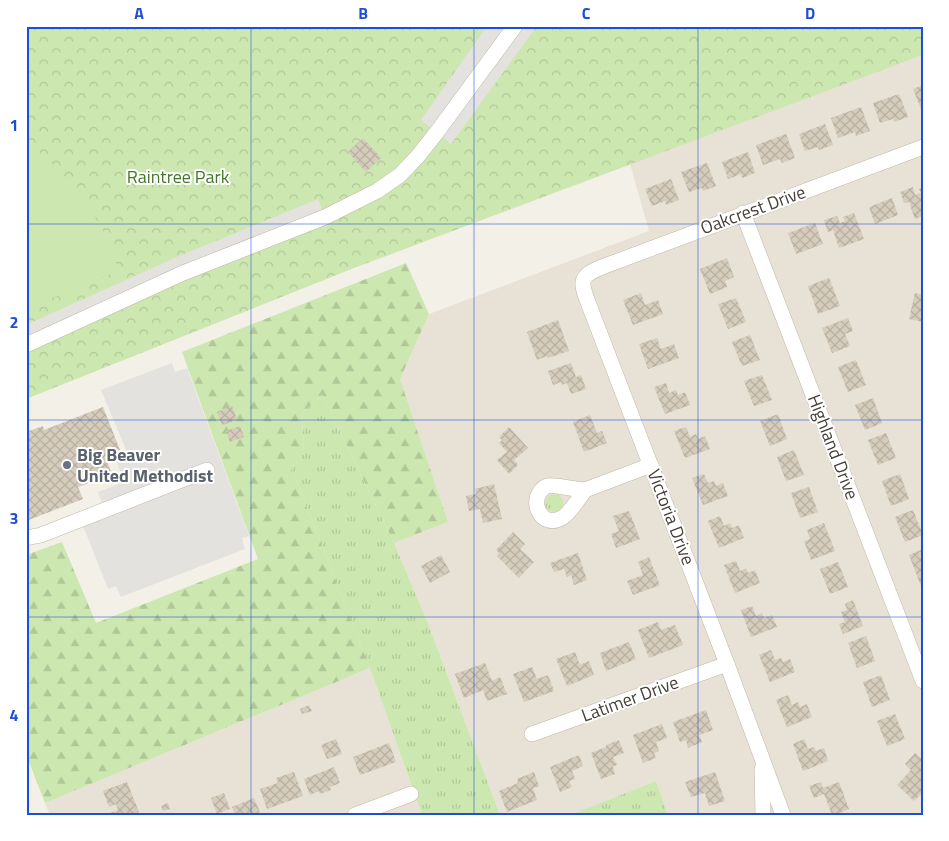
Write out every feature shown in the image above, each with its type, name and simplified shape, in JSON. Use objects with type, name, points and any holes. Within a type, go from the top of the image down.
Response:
[{"type":"street","points":[[26,345],[183,273],[325,216],[366,198],[377,191],[400,175],[418,156],[515,26]]},
{"type":"street","name":"Oakcrest Drive","points":[[585,276],[602,267],[743,213],[923,147]]},
{"type":"street","name":"Highland Drive","points":[[743,213],[923,681]]},
{"type":"street","name":"Victoria Drive","points":[[585,276],[582,284],[584,290],[783,815]]},
{"type":"street","points":[[585,490],[651,466]]},
{"type":"street","points":[[26,538],[41,535],[207,470]]},
{"type":"street","name":"Latimer Drive","points":[[532,734],[727,664]]},
{"type":"street","name":"Victoria Drive","points":[[762,757],[763,815]]},
{"type":"street","points":[[355,815],[411,794]]},
{"type":"shaded area","points":[[487,26],[537,26],[451,144],[421,120]]},
{"type":"shaded area","points":[[923,55],[923,815],[668,815],[656,781],[570,815],[500,815],[427,621],[394,543],[448,522],[400,379],[429,314],[649,231],[630,164]]},
{"type":"shaded area","points":[[318,199],[325,217],[26,344],[26,325],[179,256]]},
{"type":"shaded area","points":[[172,363],[175,372],[187,368],[249,536],[242,538],[245,549],[121,597],[116,586],[108,589],[78,513],[102,503],[98,492],[124,482],[115,457],[127,452],[101,390]]},
{"type":"shaded area","points":[[370,668],[422,815],[50,815],[45,803]]},
{"type":"green space","name":"Raintree Park","points":[[26,26],[923,26],[923,55],[354,268],[26,399]]},
{"type":"green space","points":[[26,143],[38,151],[63,175],[86,204],[104,233],[113,252],[118,271],[26,309]]},
{"type":"green space","points":[[406,263],[429,314],[400,379],[448,522],[394,543],[322,394],[302,413],[304,453],[291,467],[370,668],[45,803],[26,754],[26,555],[62,542],[96,623],[258,559],[182,352]]},
{"type":"green space","points":[[322,394],[394,543],[427,621],[500,815],[422,815],[370,668],[291,467],[304,453],[302,413]]},
{"type":"green space","points":[[550,494],[558,494],[563,499],[561,510],[550,512],[545,507],[545,499]]},
{"type":"green space","points":[[656,781],[668,815],[570,815]]},
{"type":"building","points":[[923,85],[923,108],[921,109],[913,89]]},
{"type":"building","points":[[899,94],[908,117],[894,122],[893,119],[880,123],[873,103]]},
{"type":"building","points":[[861,107],[870,131],[856,136],[855,132],[838,138],[831,118]]},
{"type":"building","points":[[825,124],[833,145],[819,150],[818,147],[805,151],[799,134]]},
{"type":"building","points":[[786,134],[795,158],[782,163],[780,159],[763,165],[756,145]]},
{"type":"building","points":[[363,138],[381,158],[366,172],[348,152]]},
{"type":"building","points":[[748,152],[755,173],[742,178],[741,174],[728,179],[722,162]]},
{"type":"building","points":[[707,163],[716,186],[703,191],[702,188],[689,192],[681,172]]},
{"type":"building","points":[[671,179],[679,200],[666,205],[665,201],[652,206],[645,189]]},
{"type":"building","points":[[913,187],[915,195],[921,193],[919,189],[923,187],[923,216],[915,219],[909,202],[904,203],[900,192]]},
{"type":"building","points":[[892,198],[898,215],[875,224],[869,207]]},
{"type":"building","points":[[854,213],[864,239],[839,248],[833,230],[828,232],[824,220],[837,216],[840,223],[845,221],[843,217]]},
{"type":"building","points":[[815,223],[823,244],[796,254],[788,233]]},
{"type":"building","points":[[727,258],[734,277],[725,281],[727,287],[710,294],[700,269]]},
{"type":"building","points":[[829,278],[840,306],[818,314],[808,286]]},
{"type":"building","points":[[641,293],[645,305],[658,300],[663,314],[633,325],[623,300]]},
{"type":"building","points":[[915,293],[923,295],[923,322],[909,319]]},
{"type":"building","points":[[736,298],[746,322],[728,329],[718,304]]},
{"type":"building","points":[[848,318],[853,331],[845,334],[850,346],[832,353],[822,328]]},
{"type":"building","points":[[558,320],[569,351],[537,360],[527,332]]},
{"type":"building","points":[[750,335],[760,360],[742,366],[732,342]]},
{"type":"building","points":[[657,338],[661,349],[674,344],[679,358],[648,369],[639,344]]},
{"type":"building","points":[[856,360],[866,385],[848,392],[838,367]]},
{"type":"building","points":[[571,363],[576,377],[581,375],[586,389],[571,394],[567,383],[562,385],[561,382],[553,385],[548,371]]},
{"type":"building","points":[[762,375],[772,400],[754,406],[744,381]]},
{"type":"building","points":[[666,383],[669,393],[676,390],[678,395],[685,392],[690,405],[665,414],[654,387]]},
{"type":"building","points":[[873,398],[882,423],[865,430],[855,405]]},
{"type":"building","points":[[232,406],[237,420],[222,425],[217,412]]},
{"type":"building","name":"Big Beaver United Methodist","points":[[103,407],[120,450],[105,456],[112,474],[78,487],[83,499],[26,521],[26,432],[43,426],[44,430]]},
{"type":"building","points":[[778,414],[787,439],[770,446],[760,421]]},
{"type":"building","points":[[590,415],[597,433],[602,431],[607,443],[584,452],[573,422]]},
{"type":"building","points":[[240,426],[244,437],[230,442],[226,431]]},
{"type":"building","points":[[509,427],[528,448],[514,460],[518,465],[509,474],[497,460],[507,452],[499,443],[502,440],[499,437]]},
{"type":"building","points":[[686,427],[690,437],[696,434],[698,439],[705,436],[710,449],[685,458],[674,431]]},
{"type":"building","points":[[886,433],[896,458],[878,465],[868,440]]},
{"type":"building","points":[[794,450],[804,475],[786,481],[777,457]]},
{"type":"building","points":[[704,474],[708,483],[714,481],[716,486],[723,483],[728,496],[703,505],[692,478]]},
{"type":"building","points":[[900,474],[909,499],[891,506],[882,481]]},
{"type":"building","points":[[494,484],[502,519],[483,523],[480,509],[469,511],[466,496],[476,494],[475,489]]},
{"type":"building","points":[[809,487],[818,512],[800,518],[791,493]]},
{"type":"building","points":[[913,510],[923,535],[905,542],[895,517]]},
{"type":"building","points":[[629,511],[640,539],[616,548],[611,534],[619,531],[613,516]]},
{"type":"building","points":[[720,516],[724,526],[730,523],[732,528],[739,525],[744,538],[719,548],[708,521]]},
{"type":"building","points":[[824,523],[835,551],[811,560],[804,541],[810,539],[807,530]]},
{"type":"building","points":[[513,532],[525,544],[520,549],[534,562],[519,578],[497,556],[499,553],[496,550]]},
{"type":"building","points":[[923,549],[923,585],[921,586],[909,555]]},
{"type":"building","points":[[578,553],[587,580],[574,585],[571,575],[567,577],[564,569],[554,572],[550,563]]},
{"type":"building","points":[[441,555],[450,572],[430,583],[421,566]]},
{"type":"building","points":[[649,557],[660,585],[633,595],[627,581],[643,575],[638,562]]},
{"type":"building","points":[[736,561],[740,571],[746,568],[748,573],[755,570],[760,583],[735,593],[724,565]]},
{"type":"building","points":[[838,562],[848,587],[830,594],[820,569]]},
{"type":"building","points":[[853,600],[863,626],[843,634],[839,624],[845,622],[841,612],[847,610],[845,604]]},
{"type":"building","points":[[752,606],[756,616],[762,613],[764,618],[772,615],[777,627],[751,637],[741,610]]},
{"type":"building","points":[[658,622],[661,630],[675,625],[683,645],[649,658],[638,630]]},
{"type":"building","points":[[866,636],[875,661],[857,668],[848,643]]},
{"type":"building","points":[[629,642],[636,659],[606,671],[600,653]]},
{"type":"building","points":[[771,650],[775,660],[781,658],[783,662],[790,659],[795,672],[770,682],[759,655]]},
{"type":"building","points":[[575,652],[580,665],[589,661],[594,675],[567,686],[556,659]]},
{"type":"building","points":[[485,663],[492,681],[500,677],[507,694],[487,701],[483,690],[464,698],[455,674]]},
{"type":"building","points":[[532,667],[537,679],[548,675],[554,691],[524,702],[513,674]]},
{"type":"building","points":[[881,675],[890,700],[872,707],[863,682]]},
{"type":"building","points":[[788,695],[792,705],[798,702],[800,707],[807,704],[812,717],[787,727],[776,700]]},
{"type":"building","points":[[309,705],[312,711],[302,714],[300,709]]},
{"type":"building","points":[[706,710],[713,730],[699,735],[702,742],[688,748],[686,740],[680,742],[673,722]]},
{"type":"building","points":[[895,714],[905,739],[887,746],[877,721]]},
{"type":"building","points":[[662,724],[667,738],[656,742],[659,751],[654,753],[656,758],[643,763],[633,735]]},
{"type":"building","points":[[336,739],[342,754],[327,759],[321,745]]},
{"type":"building","points":[[804,739],[808,749],[814,747],[816,751],[824,748],[828,761],[803,771],[793,744]]},
{"type":"building","points":[[619,740],[624,753],[613,757],[617,765],[613,766],[615,774],[601,779],[591,753]]},
{"type":"building","points":[[389,743],[396,762],[360,775],[353,757]]},
{"type":"building","points":[[915,753],[923,760],[923,792],[914,801],[897,785],[911,770],[905,764]]},
{"type":"building","points":[[579,755],[583,766],[572,771],[575,779],[569,781],[572,787],[560,792],[550,767]]},
{"type":"building","points":[[334,767],[340,783],[330,787],[331,790],[320,794],[319,791],[310,795],[304,779]]},
{"type":"building","points":[[294,772],[303,796],[267,809],[260,789],[278,783],[276,778]]},
{"type":"building","points":[[534,772],[539,786],[533,788],[537,800],[507,812],[499,791],[518,783],[517,779]]},
{"type":"building","points":[[715,772],[725,801],[709,806],[705,793],[691,797],[685,782]]},
{"type":"building","points":[[127,782],[139,812],[133,815],[104,815],[118,810],[116,804],[109,807],[103,791]]},
{"type":"building","points":[[821,782],[823,788],[839,782],[849,809],[832,815],[824,794],[814,798],[809,786]]},
{"type":"building","points":[[224,793],[230,809],[217,814],[211,798]]},
{"type":"building","points":[[254,798],[260,812],[254,815],[235,815],[232,807]]},
{"type":"building","points":[[168,803],[170,809],[163,811],[161,806]]},
{"type":"place","name":"Big Beaver United Methodist","points":[[67,465]]}]
